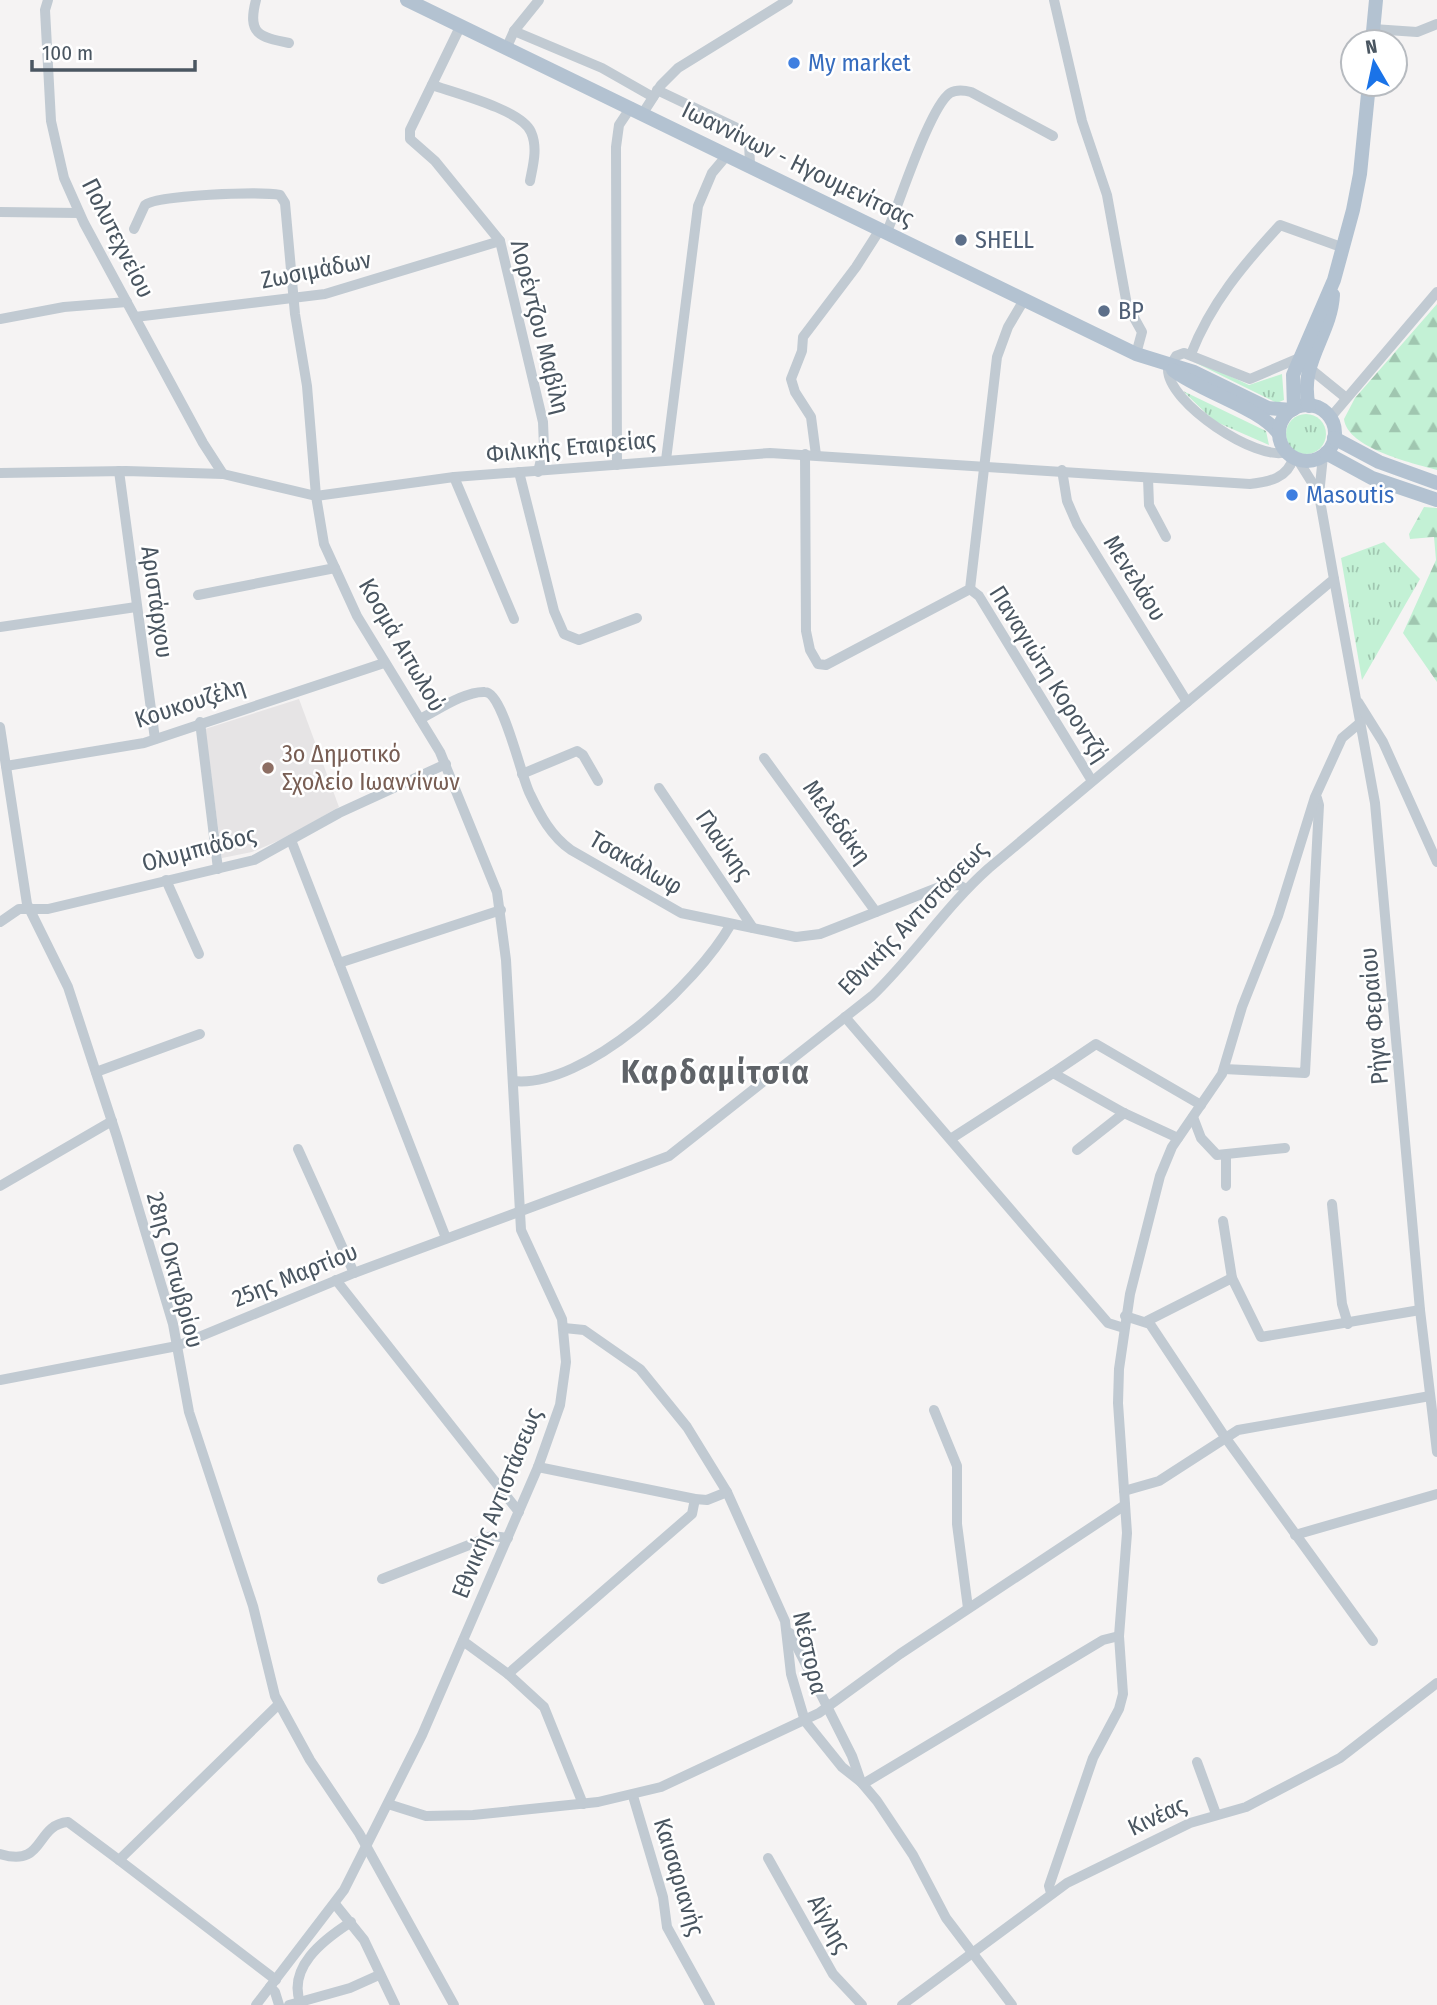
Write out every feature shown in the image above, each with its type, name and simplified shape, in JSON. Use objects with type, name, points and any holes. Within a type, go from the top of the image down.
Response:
[{"type":"main road","name":"Ιωαννίνων - Ηγουμενίτσας","points":[[407,0],[750,164],[882,232],[1136,354],[1169,367],[1194,372],[1268,408],[1280,411],[1293,409]]},
{"type":"main road","points":[[1374,28],[1376,0]]},
{"type":"main road","points":[[1293,409],[1293,377],[1304,363],[1344,248],[1359,184],[1367,98]]},
{"type":"main road","points":[[1304,363],[1310,406]]},
{"type":"main road","name":"Ιωαννίνων - Ηγουμενίτσας","points":[[1169,367],[1188,382],[1264,420],[1279,434]]},
{"type":"main road","points":[[1310,406],[1321,410],[1330,418],[1334,438],[1324,454],[1311,461],[1293,457],[1279,434],[1282,420],[1293,409],[1310,406]]},
{"type":"main road","points":[[1334,438],[1379,462],[1437,483]]},
{"type":"main road","points":[[1324,454],[1372,478],[1437,500]]},
{"type":"street","points":[[256,0],[252,15],[254,28],[260,36],[289,43]]},
{"type":"street","points":[[506,49],[514,31],[539,0]]},
{"type":"street","points":[[617,465],[616,147],[619,125],[685,63],[788,0]]},
{"type":"street","points":[[1054,0],[1082,121],[1107,195],[1127,305],[1142,332],[1136,354]]},
{"type":"street","name":"Πολυτεχνείου","points":[[46,3],[53,138],[64,178],[79,213],[202,443],[223,474]]},
{"type":"street","points":[[1409,33],[1429,30],[1437,24]]},
{"type":"street","name":"Λορέντζου Μαβίλη","points":[[460,27],[410,130],[410,139],[435,161],[500,241],[543,422],[544,447],[538,472]]},
{"type":"street","points":[[514,31],[735,127],[749,143],[750,164]]},
{"type":"street","points":[[432,85],[521,118],[534,143],[535,156],[530,181]]},
{"type":"street","points":[[1024,300],[1008,327],[997,357],[970,589],[841,660],[830,665],[818,664],[810,650],[805,615],[811,418],[795,392],[792,373],[802,351],[803,337],[882,232],[933,118],[950,93],[959,90],[971,92],[1053,136]]},
{"type":"street","points":[[666,460],[698,206],[712,173],[728,154]]},
{"type":"street","name":"Κοσμά Αιτωλού","points":[[134,229],[151,200],[258,192],[280,195],[285,204],[293,298],[307,386],[321,535],[384,663],[446,764],[486,858],[500,910],[520,1213]]},
{"type":"street","points":[[0,212],[79,213]]},
{"type":"street","points":[[1191,354],[1203,323],[1229,282],[1280,225],[1344,248]]},
{"type":"street","name":"Ζωσιμάδων","points":[[135,317],[293,298],[367,284],[500,241]]},
{"type":"street","points":[[1330,418],[1345,397],[1437,292]]},
{"type":"street","points":[[0,318],[64,307],[127,302]]},
{"type":"street","points":[[1319,495],[1293,457],[1270,453],[1200,418],[1173,387],[1168,377],[1169,367],[1179,354],[1191,354],[1250,379],[1304,363],[1345,397]]},
{"type":"street","name":"Φιλικής Εταιρείας","points":[[0,473],[119,471],[223,474],[316,496],[454,477],[747,453],[811,454],[1237,484],[1263,483],[1286,472],[1293,457]]},
{"type":"street","points":[[1324,454],[1319,495],[1334,579]]},
{"type":"street","name":"Μενελάου","points":[[1062,470],[1067,501],[1077,524],[1186,702]]},
{"type":"street","name":"Αριστάρχου","points":[[119,471],[155,739]]},
{"type":"street","points":[[519,472],[552,603],[564,635],[579,640],[637,618]]},
{"type":"street","points":[[454,477],[514,619]]},
{"type":"street","points":[[1148,478],[1149,505],[1166,537]]},
{"type":"street","points":[[198,595],[335,568]]},
{"type":"street","name":"Εθνικής Αντιστάσεως","points":[[256,2005],[335,1904],[367,1847],[463,1641],[538,1467],[564,1387],[564,1328],[524,1241],[520,1213],[669,1156],[845,1017],[899,969],[966,889],[1334,579]]},
{"type":"street","name":"Ρήγα Φεραίου","points":[[1334,579],[1372,784],[1385,897],[1420,1310],[1437,1452]]},
{"type":"street","name":"Παναγιώτη Κοροντζή","points":[[970,589],[979,596],[1092,781]]},
{"type":"street","points":[[0,627],[136,607]]},
{"type":"street","name":"Κουκουζέλη","points":[[6,766],[155,739],[384,663]]},
{"type":"street","name":"Τσακάλωφ","points":[[419,719],[474,694],[490,692],[500,708],[522,774],[542,818],[564,845],[675,911],[796,937],[809,937],[942,886],[959,885],[966,889]]},
{"type":"street","points":[[1355,696],[1383,742],[1437,862]]},
{"type":"street","points":[[200,722],[218,869]]},
{"type":"street","points":[[1051,1894],[1049,1885],[1093,1758],[1121,1702],[1123,1668],[1119,1636],[1126,1560],[1118,1403],[1125,1316],[1160,1176],[1178,1139],[1224,1069],[1240,1015],[1278,916],[1315,797],[1342,738],[1361,722]]},
{"type":"street","name":"28ης Οκτωβρίου","points":[[0,727],[28,908],[68,987],[96,1072],[177,1346],[188,1412],[253,1606],[279,1704],[310,1760],[367,1847],[454,2005]]},
{"type":"street","points":[[522,774],[577,751],[583,755],[598,781]]},
{"type":"street","name":"Μελεδάκη","points":[[764,758],[876,912]]},
{"type":"street","name":"Ολυμπιάδος","points":[[28,908],[48,909],[254,860],[339,813],[446,764]]},
{"type":"street","name":"Γλαύκης","points":[[659,788],[753,928]]},
{"type":"street","points":[[1224,1069],[1305,1073],[1319,805],[1315,797]]},
{"type":"street","points":[[291,840],[446,1238]]},
{"type":"street","points":[[166,880],[199,954]]},
{"type":"street","points":[[0,922],[14,911],[28,908]]},
{"type":"street","points":[[339,963],[500,910]]},
{"type":"street","points":[[513,1081],[536,1082],[555,1077],[631,1032],[671,998],[731,924]]},
{"type":"street","points":[[845,1017],[952,1138],[1108,1323],[1124,1328]]},
{"type":"street","points":[[96,1072],[200,1034]]},
{"type":"street","points":[[952,1138],[1096,1044],[1201,1105]]},
{"type":"street","points":[[1053,1073],[1124,1113],[1178,1139]]},
{"type":"street","points":[[1077,1150],[1124,1113]]},
{"type":"street","points":[[1193,1117],[1203,1141],[1217,1155],[1285,1148]]},
{"type":"street","points":[[1,1182],[111,1121]]},
{"type":"street","points":[[298,1149],[354,1273]]},
{"type":"street","points":[[1226,1156],[1226,1186]]},
{"type":"street","points":[[1332,1203],[1342,1304],[1348,1324]]},
{"type":"street","name":"25ης Μαρτίου","points":[[0,1380],[177,1346],[354,1273],[520,1213]]},
{"type":"street","points":[[1223,1222],[1232,1278],[1261,1338],[1420,1310]]},
{"type":"street","points":[[1125,1316],[1147,1321],[1232,1278]]},
{"type":"street","points":[[337,1280],[519,1512]]},
{"type":"street","points":[[1147,1321],[1225,1437],[1373,1641]]},
{"type":"street","name":"Νέστορα","points":[[564,1328],[584,1330],[646,1374],[687,1427],[727,1492],[785,1622],[791,1674],[805,1721],[842,1767],[862,1783],[894,1824],[941,1909],[1012,2005]]},
{"type":"street","points":[[1124,1491],[1159,1481],[1238,1430],[1430,1396]]},
{"type":"street","points":[[934,1410],[957,1466],[957,1524],[968,1608]]},
{"type":"street","points":[[538,1467],[695,1499],[707,1500],[727,1492]]},
{"type":"street","points":[[1295,1535],[1437,1494]]},
{"type":"street","points":[[508,1674],[692,1514],[695,1499]]},
{"type":"street","points":[[388,1804],[426,1816],[444,1817],[583,1804],[633,1796],[669,1783],[805,1721],[968,1608],[1125,1505]]},
{"type":"street","points":[[382,1578],[492,1536],[508,1538]]},
{"type":"street","points":[[785,1622],[852,1756],[862,1783],[1103,1640],[1119,1636]]},
{"type":"street","points":[[463,1641],[508,1674],[548,1713],[583,1804]]},
{"type":"street","name":"Κινέας","points":[[902,2005],[973,1955],[1051,1894],[1165,1835],[1216,1814],[1246,1808],[1340,1758],[1437,1684]]},
{"type":"street","points":[[119,1860],[279,1704]]},
{"type":"street","points":[[1197,1762],[1216,1814]]},
{"type":"street","name":"Καισαριανής","points":[[633,1796],[663,1896],[667,1927],[710,2005]]},
{"type":"street","points":[[0,1854],[16,1858],[30,1855],[55,1825],[68,1822],[273,1983],[279,2005]]},
{"type":"street","name":"Αίγλης","points":[[768,1858],[833,1974],[862,2005]]},
{"type":"street","points":[[335,1904],[364,1940],[395,2005]]},
{"type":"street","points":[[351,1922],[326,1940],[303,1965],[296,1985],[296,2004],[350,1988],[379,1975]]},
{"type":"shaded area","name":"3ο Δημοτικό Σχολείο Ιωαννίνων","points":[[299,699],[339,807],[287,837],[252,852],[222,858],[205,729]]},
{"type":"green space","points":[[1437,304],[1437,470],[1368,446],[1348,429],[1344,419],[1355,398]]},
{"type":"green space","points":[[1194,362],[1200,362],[1249,385],[1282,374],[1284,400],[1277,403]]},
{"type":"green space","points":[[1183,391],[1266,431],[1269,445],[1214,421]]},
{"type":"green space","points":[[1306,414],[1320,420],[1326,434],[1320,448],[1306,454],[1292,448],[1286,434],[1292,420]]},
{"type":"green space","points":[[1424,507],[1437,508],[1437,682],[1403,633],[1436,560],[1434,537],[1410,539],[1409,534]]},
{"type":"green space","points":[[1384,542],[1420,579],[1362,680],[1341,558]]},
{"type":"place","name":"My market","points":[[794,63]]},
{"type":"place","name":"SHELL","points":[[961,240]]},
{"type":"place","name":"BP","points":[[1104,311]]},
{"type":"place","name":"Masoutis","points":[[1292,495]]},
{"type":"place","name":"3ο Δημοτικό Σχολείο Ιωαννίνων","points":[[268,768]]},
{"type":"district","name":"Καρδαμίτσια","points":[[716,1072]]}]
